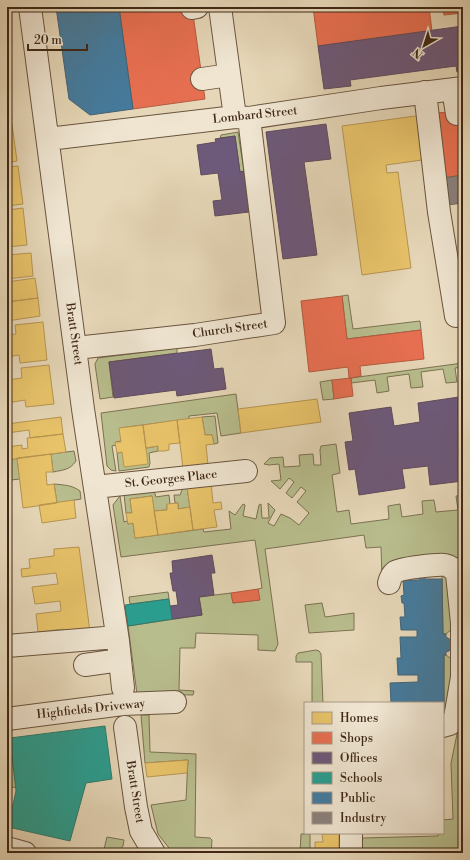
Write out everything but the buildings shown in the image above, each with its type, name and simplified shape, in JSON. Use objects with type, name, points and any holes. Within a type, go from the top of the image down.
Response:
[{"type":"street","name":"Bratt Street","points":[[30,7],[123,688]]},
{"type":"street","points":[[220,7],[229,75],[242,118]]},
{"type":"street","points":[[202,79],[229,75]]},
{"type":"street","name":"Lombard Street","points":[[48,139],[242,118],[458,88]]},
{"type":"street","points":[[457,114],[458,88]]},
{"type":"street","points":[[425,92],[439,171],[440,212],[456,316]]},
{"type":"street","name":"Church Street","points":[[76,348],[195,335],[274,323],[242,118]]},
{"type":"street","name":"St. Georges Place","points":[[95,487],[246,471]]},
{"type":"street","points":[[389,583],[390,577],[400,569],[444,564],[454,569],[457,574],[462,623],[462,677],[455,718],[450,724],[444,726]]},
{"type":"street","points":[[7,646],[117,637]]},
{"type":"street","points":[[85,665],[120,660]]},
{"type":"street","name":"Highfields Driveway","points":[[7,719],[123,704],[175,702]]},
{"type":"street","name":"Bratt Street","points":[[125,727],[136,807],[141,831],[154,853]]},
{"type":"street","points":[[351,834],[351,853]]},
{"type":"green space","points":[[238,132],[244,171],[240,172],[235,136],[220,138],[221,135]]},
{"type":"green space","points":[[348,295],[353,329],[420,321],[421,330],[347,339],[342,296]]},
{"type":"green space","points":[[177,348],[177,353],[109,362],[113,397],[100,399],[95,364],[98,358]]},
{"type":"green space","points":[[463,363],[463,367],[455,368],[457,382],[446,383],[443,369],[421,372],[423,387],[411,388],[409,374],[387,377],[389,391],[377,393],[375,380],[351,383],[351,378]]},
{"type":"green space","points":[[332,380],[334,399],[323,400],[320,382]]},
{"type":"green space","points":[[236,394],[241,433],[221,436],[217,413],[189,416],[189,419],[120,428],[121,441],[116,442],[116,445],[112,446],[116,471],[111,470],[107,466],[101,413]]},
{"type":"green space","points":[[215,416],[218,443],[214,444],[212,435],[205,435],[202,417]]},
{"type":"green space","points":[[336,444],[340,473],[332,475],[337,512],[349,510],[351,524],[389,519],[388,506],[400,504],[402,517],[423,514],[422,501],[434,500],[436,512],[458,510],[456,496],[463,496],[463,568],[382,578],[381,547],[366,548],[364,535],[265,549],[278,644],[275,651],[258,650],[258,635],[196,633],[195,648],[180,648],[179,690],[194,691],[193,695],[137,694],[128,626],[202,615],[199,597],[231,593],[233,603],[259,600],[258,589],[262,588],[255,540],[121,557],[113,505],[120,496],[124,522],[127,521],[128,524],[133,523],[135,538],[203,529],[204,532],[231,529],[229,511],[235,515],[243,504],[245,505],[243,516],[256,519],[259,505],[261,504],[262,518],[269,518],[268,503],[275,510],[268,523],[274,526],[281,514],[290,518],[299,525],[309,513],[297,502],[306,491],[301,487],[292,498],[286,493],[294,482],[289,478],[280,489],[271,481],[281,480],[279,464],[264,464],[270,458],[283,457],[284,467],[300,466],[299,455],[313,454],[314,465],[321,465],[321,446]]},
{"type":"green space","points":[[158,446],[158,451],[149,453],[149,467],[119,471],[117,453]]},
{"type":"green space","points":[[74,451],[76,461],[74,464],[66,469],[53,472],[51,454]]},
{"type":"green space","points":[[17,458],[20,479],[11,480],[8,460]]},
{"type":"green space","points":[[54,484],[77,489],[80,491],[81,499],[57,503]]},
{"type":"green space","points":[[185,486],[187,486],[190,507],[178,509],[178,503],[175,503],[174,495],[180,495]]},
{"type":"green space","points":[[154,491],[156,497],[169,495],[170,504],[167,505],[167,510],[154,511],[152,496],[130,499],[132,513],[126,513],[124,494]]},
{"type":"green space","points":[[442,575],[447,577],[452,629],[446,634],[443,634]]},
{"type":"green space","points":[[168,592],[169,599],[130,604],[129,597]]},
{"type":"green space","points":[[322,603],[325,617],[354,613],[354,630],[309,633],[305,605]]},
{"type":"green space","points":[[316,650],[321,654],[323,702],[312,702],[312,662],[296,662],[296,656],[298,653]]},
{"type":"green space","points":[[444,655],[453,660],[449,711],[444,710]]},
{"type":"green space","points":[[463,705],[463,853],[361,853],[362,838],[438,836],[438,834],[444,834],[444,820],[453,819],[451,763]]},
{"type":"green space","points":[[141,715],[149,715],[150,752],[196,754],[195,837],[210,838],[212,840],[211,853],[173,853],[158,834],[151,805],[186,800],[188,760],[145,763]]},
{"type":"green space","points":[[9,734],[16,787],[7,788],[7,735]]},
{"type":"green space","points":[[301,834],[310,834],[310,853],[300,853]]},
{"type":"green space","points":[[107,837],[124,840],[123,846],[117,853],[103,853]]}]
